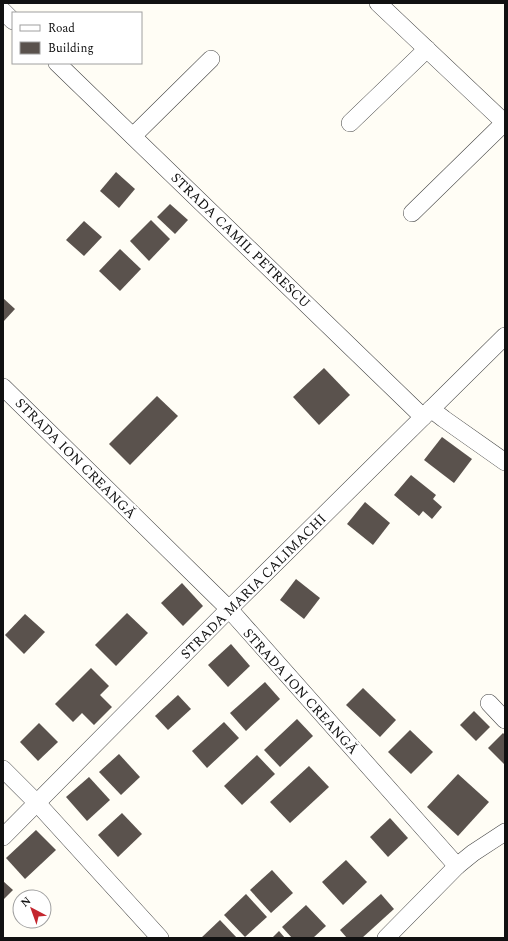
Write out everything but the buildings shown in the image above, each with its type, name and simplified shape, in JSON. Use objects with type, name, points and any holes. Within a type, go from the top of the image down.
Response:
[{"type":"street","points":[[378,3],[505,123],[412,213]]},
{"type":"street","points":[[3,11],[12,20]]},
{"type":"street","points":[[350,123],[427,49]]},
{"type":"street","points":[[133,136],[211,59]]},
{"type":"street","name":"STRADA CAMIL PETRESCU","points":[[58,64],[427,413],[444,419],[505,462]]},
{"type":"street","name":"STRADA MARIA CALIMACHI","points":[[3,838],[229,609],[505,336]]},
{"type":"street","name":"STRADA ION CREANGĂ","points":[[3,386],[229,609],[457,866]]},
{"type":"street","points":[[489,703],[505,720]]},
{"type":"street","points":[[3,769],[38,803],[160,938]]},
{"type":"street","points":[[386,938],[457,866],[473,853],[505,832]]}]
